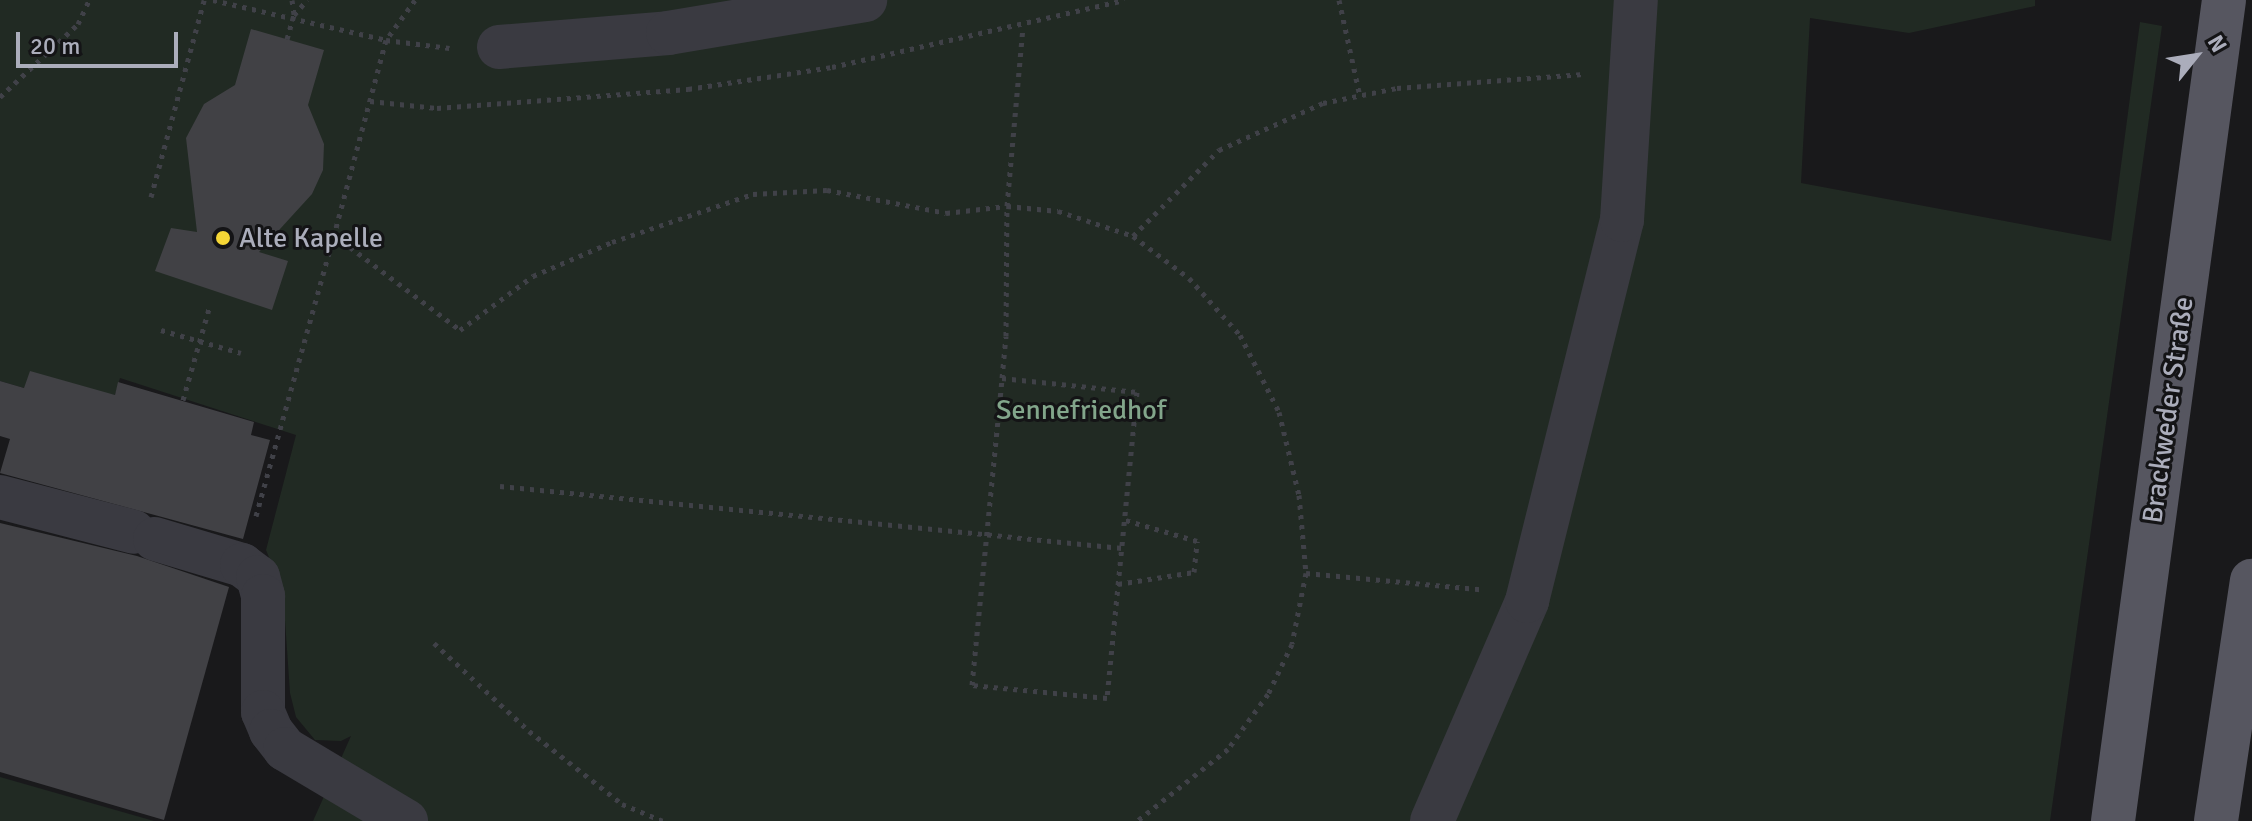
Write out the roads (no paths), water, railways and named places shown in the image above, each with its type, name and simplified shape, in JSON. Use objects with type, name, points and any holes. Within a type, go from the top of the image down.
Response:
[{"type":"main road","name":"Brackweder Straße","points":[[2113,821],[2224,0]]},
{"type":"main road","points":[[2216,821],[2252,581]]},
{"type":"lane","points":[[499,47],[668,33],[865,0]]},
{"type":"lane","points":[[1432,821],[1527,601],[1622,220],[1636,0]]},
{"type":"lane","points":[[0,497],[242,565],[258,577],[263,596],[263,712],[271,731],[285,749],[406,821]]},
{"type":"place","name":"Alte Kapelle","points":[[223,238]]},
{"type":"park label","name":"Sennefriedhof","points":[[1081,410]]}]
